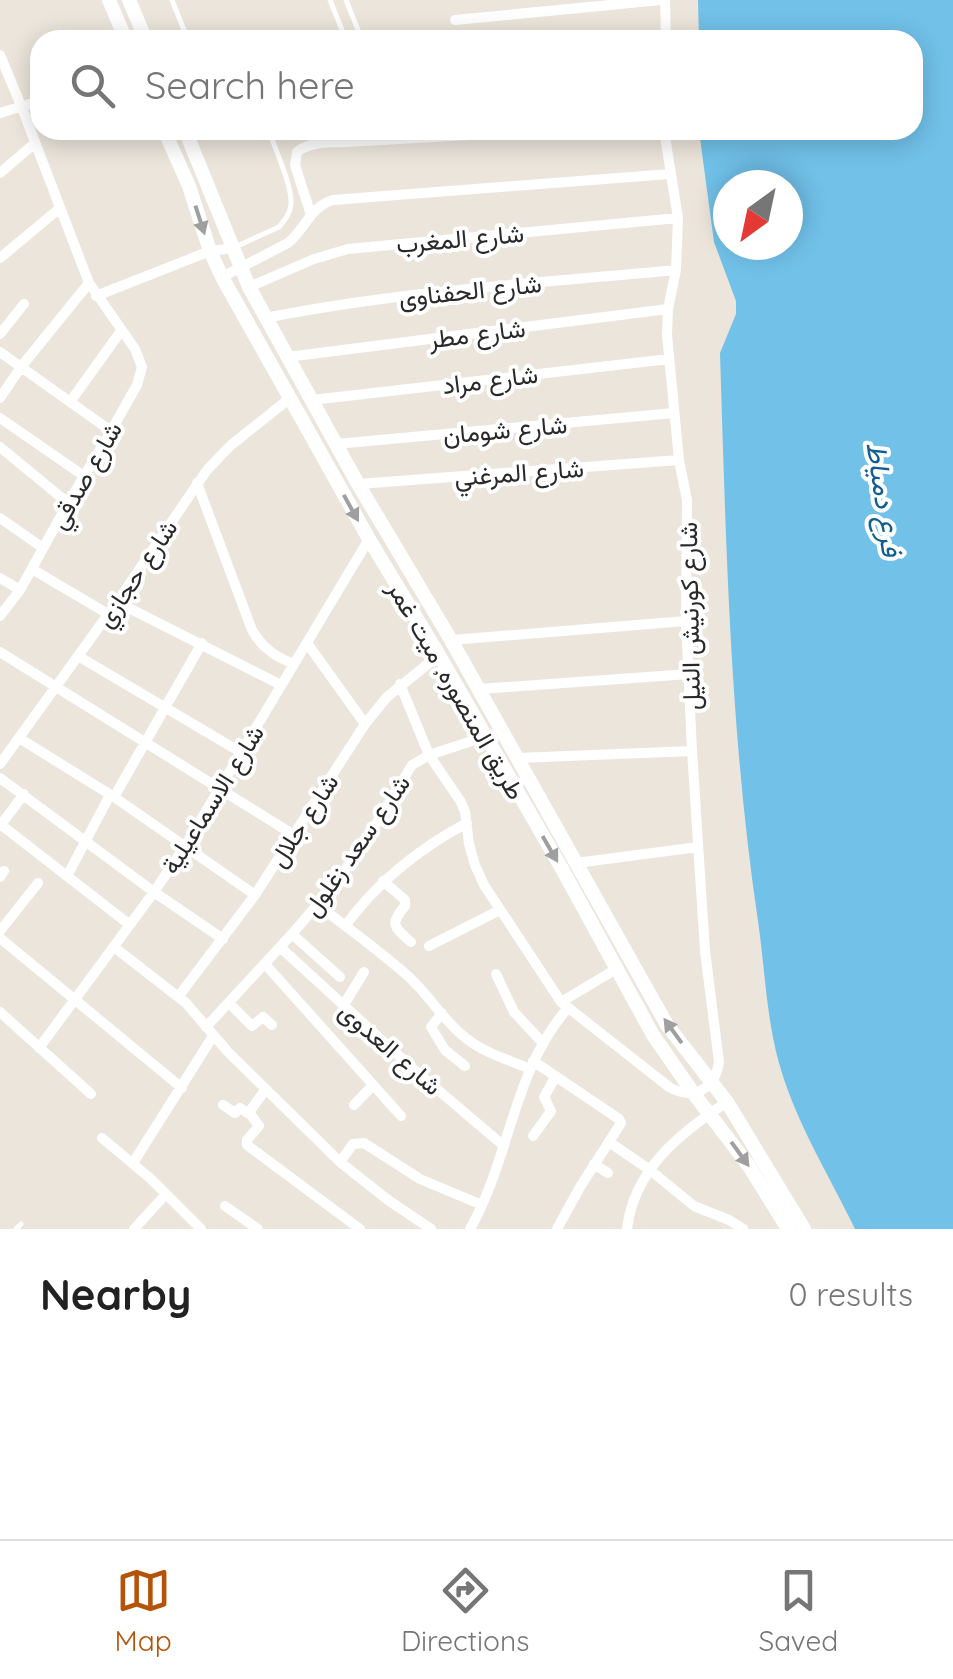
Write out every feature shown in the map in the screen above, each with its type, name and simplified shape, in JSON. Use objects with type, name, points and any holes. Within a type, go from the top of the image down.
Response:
[{"type":"main road","points":[[109,0],[122,30]]},
{"type":"main road","points":[[130,0],[142,30]]},
{"type":"main road","name":"طريق المنصوره, ميت غمر","points":[[169,140],[190,186],[222,277],[369,539],[654,1035],[749,1166],[781,1226]]},
{"type":"main road","name":"طريق المنصوره, ميت غمر","points":[[189,140],[249,287],[358,484],[452,640],[668,1026],[728,1102],[804,1229]]},
{"type":"street","points":[[455,20],[663,0],[665,30]]},
{"type":"street","points":[[0,56],[30,127]]},
{"type":"street","points":[[0,113],[30,105]]},
{"type":"street","points":[[310,215],[295,165],[297,152],[315,144],[382,140]]},
{"type":"street","name":"شارع كورنيش النيل","points":[[665,140],[678,218],[676,270],[668,309],[669,358],[688,500],[688,674],[705,951],[718,1062],[712,1081]]},
{"type":"street","points":[[0,173],[36,142],[88,283],[121,331],[70,402]]},
{"type":"street","points":[[222,277],[288,243],[310,215],[333,200],[670,174]]},
{"type":"street","points":[[0,258],[60,208]]},
{"type":"street","name":"شارع المغرب","points":[[249,287],[348,249],[678,218]]},
{"type":"street","points":[[96,296],[210,251],[234,248]]},
{"type":"street","name":"شارع الحفناوى","points":[[265,318],[406,296],[676,270]]},
{"type":"street","points":[[0,398],[88,283]]},
{"type":"street","points":[[0,334],[24,304]]},
{"type":"street","name":"شارع مطر","points":[[287,357],[668,309]]},
{"type":"street","name":"شارع صدقي","points":[[0,616],[20,590],[136,385],[142,367],[136,349],[121,331]]},
{"type":"street","points":[[0,352],[111,432]]},
{"type":"street","name":"شارع مراد","points":[[312,400],[669,358]]},
{"type":"street","name":"شارع حجازي","points":[[0,764],[218,457],[290,398]]},
{"type":"street","name":"شارع شومان","points":[[336,444],[674,413]]},
{"type":"street","points":[[0,418],[84,476]]},
{"type":"street","points":[[0,448],[68,503]]},
{"type":"street","name":"شارع المرغني","points":[[358,484],[680,460]]},
{"type":"street","points":[[198,483],[252,630],[265,648],[294,664]]},
{"type":"street","points":[[0,518],[42,548]]},
{"type":"street","name":"شارع الاسماعيلية","points":[[39,1048],[185,846],[369,539]]},
{"type":"street","points":[[32,569],[108,614]]},
{"type":"street","points":[[0,578],[20,590]]},
{"type":"street","points":[[117,602],[281,686]]},
{"type":"street","points":[[452,640],[686,622]]},
{"type":"street","points":[[307,643],[365,724]]},
{"type":"street","points":[[67,876],[202,644]]},
{"type":"street","points":[[0,670],[4,654],[294,835]]},
{"type":"street","name":"شارع جلال","points":[[178,997],[255,895],[365,724],[400,684],[439,655]]},
{"type":"street","points":[[78,656],[242,753]]},
{"type":"street","points":[[479,690],[688,674]]},
{"type":"street","points":[[400,684],[429,755],[461,802],[475,866],[484,886],[564,1005],[669,1087],[694,1094],[712,1081]]},
{"type":"street","name":"شارع سعد زغلول","points":[[133,1163],[182,1088],[228,1004],[318,904],[358,851],[412,765],[429,755],[484,737]]},
{"type":"street","points":[[18,738],[112,796],[255,895]]},
{"type":"street","points":[[518,758],[692,751]]},
{"type":"street","points":[[0,778],[223,939]]},
{"type":"street","points":[[24,794],[0,825],[130,925]]},
{"type":"street","points":[[345,926],[383,881],[423,849],[467,823]]},
{"type":"street","points":[[576,863],[698,847]]},
{"type":"street","points":[[383,881],[405,900],[394,923],[411,942]]},
{"type":"street","points":[[38,882],[0,934],[182,1088]]},
{"type":"street","points":[[318,904],[409,976],[453,1027],[481,1048],[556,1076],[621,1122],[557,1229]]},
{"type":"street","points":[[429,946],[500,910]]},
{"type":"street","points":[[292,934],[340,977]]},
{"type":"street","points":[[114,947],[194,1011],[265,1090],[340,1162],[431,1229]]},
{"type":"street","name":"شارع العدوى","points":[[280,947],[504,1146]]},
{"type":"street","points":[[265,964],[401,1116]]},
{"type":"street","points":[[470,1229],[542,1042],[564,1005],[618,968]]},
{"type":"street","points":[[343,1006],[364,972]]},
{"type":"street","points":[[496,974],[514,1012],[542,1042]]},
{"type":"street","points":[[228,1004],[252,1026],[263,1017],[272,1025]]},
{"type":"street","points":[[0,1012],[90,1094]]},
{"type":"street","points":[[442,1013],[431,1027],[445,1050],[465,1066]]},
{"type":"street","points":[[533,1136],[550,1111],[544,1097],[556,1076]]},
{"type":"street","points":[[354,1105],[373,1085]]},
{"type":"street","points":[[250,1115],[265,1090]]},
{"type":"street","points":[[630,1228],[629,1212],[650,1170],[676,1138],[728,1102]]},
{"type":"street","points":[[223,1105],[235,1113],[240,1108],[259,1126],[247,1140],[248,1147],[360,1229]]},
{"type":"street","points":[[102,1138],[201,1229]]},
{"type":"street","points":[[608,1142],[694,1206],[743,1229]]},
{"type":"street","points":[[340,1162],[353,1144],[364,1143],[420,1179],[482,1205]]},
{"type":"street","points":[[594,1164],[608,1173]]},
{"type":"street","points":[[141,1227],[166,1194]]},
{"type":"street","points":[[225,1206],[258,1229]]},
{"type":"lane","points":[[172,0],[184,30]]},
{"type":"lane","points":[[330,0],[342,30]]},
{"type":"lane","points":[[346,0],[357,30]]},
{"type":"lane","points":[[234,248],[279,227],[290,207],[272,140]]},
{"type":"water","name":"فرع دمياط","points":[[698,0],[953,0],[953,1229],[855,1229],[794,1106],[775,1045],[741,780],[731,638],[720,353],[736,314],[736,301],[721,260],[803,260],[803,170],[713,170],[713,235],[700,140],[923,140],[923,30],[699,30]]}]
